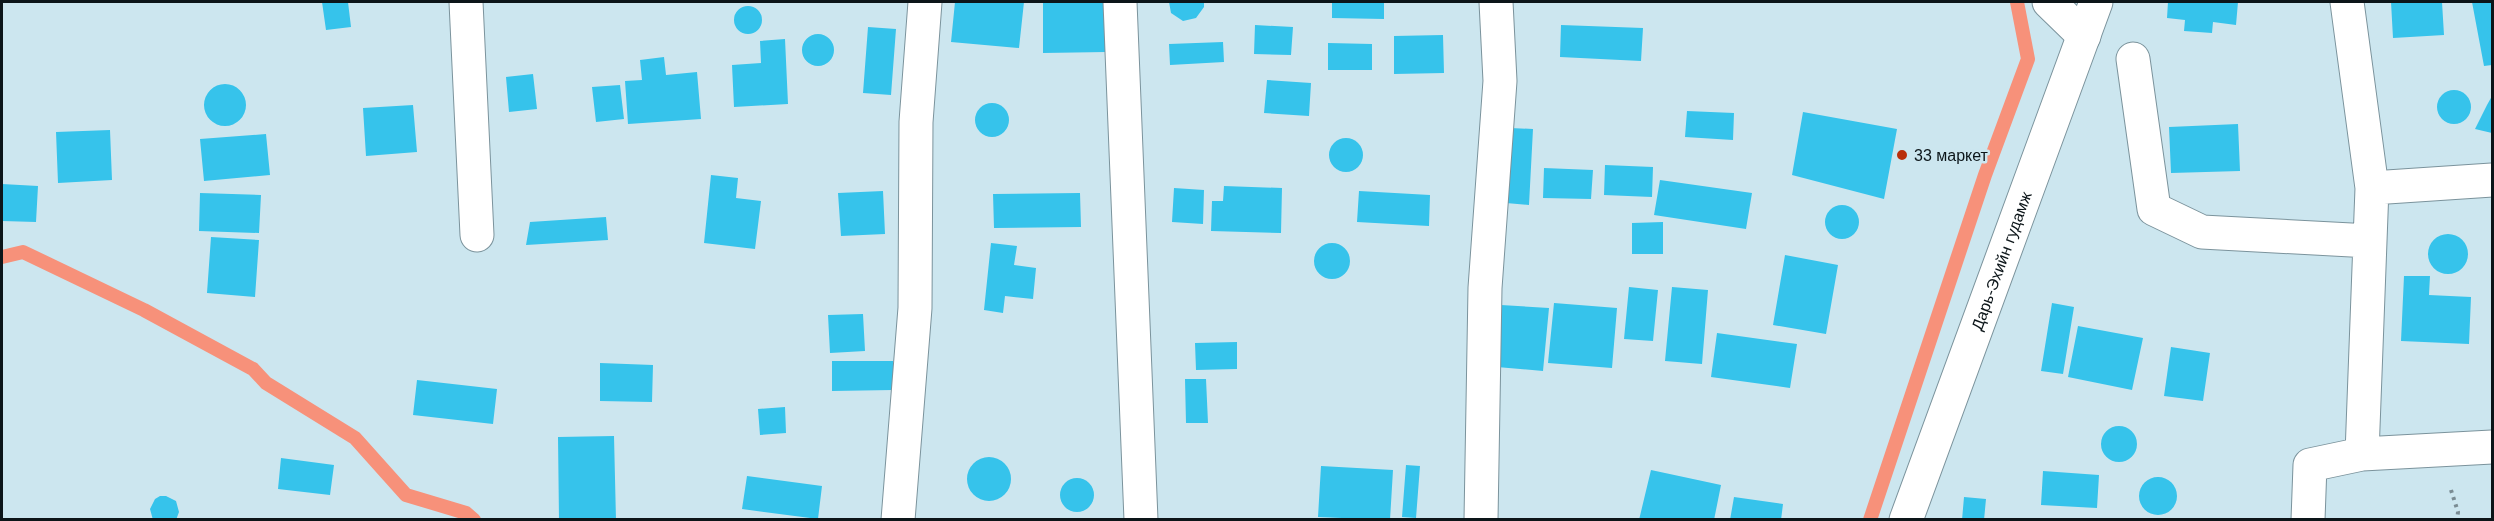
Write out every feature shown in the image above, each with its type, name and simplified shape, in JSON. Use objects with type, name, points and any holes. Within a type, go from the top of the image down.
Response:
[{"type":"street","points":[[466,2],[477,235]]},
{"type":"street","points":[[898,519],[915,308],[916,122],[925,2]]},
{"type":"street","points":[[1120,2],[1142,519]]},
{"type":"street","points":[[1481,519],[1485,288],[1500,81],[1496,2]]},
{"type":"street","points":[[2049,2],[2084,36]]},
{"type":"street","name":"Дарь-Эхийн гудамж","points":[[1906,519],[2096,2]]},
{"type":"street","points":[[2347,2],[2372,188],[2362,454]]},
{"type":"street","points":[[2133,59],[2154,209],[2202,232],[2370,241]]},
{"type":"street","points":[[2372,188],[2493,180]]},
{"type":"street","points":[[2308,519],[2310,465],[2362,454],[2493,447]]},
{"type":"building","points":[[322,2],[348,2],[351,27],[326,30]]},
{"type":"building","points":[[955,2],[1024,2],[1019,48],[951,42]]},
{"type":"building","points":[[1043,2],[1105,2],[1106,52],[1043,53]]},
{"type":"building","points":[[1169,2],[1204,2],[1204,7],[1196,18],[1183,21],[1171,13]]},
{"type":"building","points":[[1332,2],[1384,2],[1384,19],[1332,18]]},
{"type":"building","points":[[2168,2],[2238,2],[2236,25],[2213,22],[2212,33],[2184,31],[2185,20],[2167,18]]},
{"type":"building","points":[[2391,2],[2442,2],[2444,35],[2393,38]]},
{"type":"building","points":[[2472,2],[2492,2],[2492,65],[2484,66]]},
{"type":"building","points":[[748,6],[758,10],[762,20],[758,30],[748,34],[738,30],[734,20],[738,10]]},
{"type":"building","points":[[1255,25],[1293,27],[1291,55],[1254,54]]},
{"type":"building","points":[[1561,25],[1643,28],[1641,61],[1560,57]]},
{"type":"building","points":[[868,27],[896,29],[891,95],[863,93]]},
{"type":"building","points":[[818,34],[829,39],[834,50],[829,61],[818,66],[807,61],[802,50],[807,39]]},
{"type":"building","points":[[1443,35],[1444,73],[1394,74],[1394,36]]},
{"type":"building","points":[[785,39],[788,104],[734,107],[732,65],[761,63],[760,41]]},
{"type":"building","points":[[1223,42],[1224,62],[1170,65],[1169,44]]},
{"type":"building","points":[[1328,43],[1372,44],[1372,70],[1328,70]]},
{"type":"building","points":[[664,57],[666,75],[697,72],[701,119],[628,124],[625,81],[642,80],[640,60]]},
{"type":"building","points":[[533,74],[537,109],[509,112],[506,77]]},
{"type":"building","points":[[1267,80],[1311,83],[1309,116],[1264,113]]},
{"type":"building","points":[[225,84],[233,85],[240,90],[245,97],[245,113],[240,120],[233,125],[225,126],[217,125],[210,120],[205,113],[204,105],[205,97],[210,90],[217,85]]},
{"type":"building","points":[[620,85],[624,119],[596,122],[592,87]]},
{"type":"building","points":[[2454,90],[2466,95],[2471,107],[2466,119],[2454,124],[2442,119],[2437,107],[2442,95]]},
{"type":"building","points":[[2492,96],[2492,133],[2475,129],[2487,105]]},
{"type":"building","points":[[992,103],[1004,108],[1009,120],[1004,132],[992,137],[980,132],[975,120],[980,108]]},
{"type":"building","points":[[413,105],[417,152],[366,156],[363,108]]},
{"type":"building","points":[[1687,111],[1734,113],[1733,140],[1685,137]]},
{"type":"building","points":[[1803,112],[1897,129],[1884,199],[1792,175]]},
{"type":"building","points":[[2238,124],[2240,171],[2171,173],[2169,127]]},
{"type":"building","points":[[1510,128],[1533,129],[1529,205],[1506,203]]},
{"type":"building","points":[[110,130],[112,180],[58,183],[56,132]]},
{"type":"building","points":[[266,134],[270,175],[204,181],[200,139]]},
{"type":"building","points":[[1346,138],[1358,143],[1363,155],[1358,167],[1346,172],[1334,167],[1329,155],[1334,143]]},
{"type":"building","points":[[1605,165],[1653,167],[1652,197],[1604,195]]},
{"type":"building","points":[[1544,168],[1593,170],[1591,199],[1543,198]]},
{"type":"building","points":[[711,175],[738,178],[736,198],[761,201],[755,249],[704,243]]},
{"type":"building","points":[[1660,180],[1752,193],[1746,229],[1654,215]]},
{"type":"building","points":[[2,184],[38,186],[36,222],[2,221]]},
{"type":"building","points":[[1224,186],[1282,188],[1281,233],[1211,231],[1212,201],[1223,201]]},
{"type":"building","points":[[1174,188],[1204,190],[1203,224],[1172,222]]},
{"type":"building","points":[[883,191],[885,234],[841,236],[838,193]]},
{"type":"building","points":[[1359,191],[1430,195],[1429,226],[1357,222]]},
{"type":"building","points":[[200,193],[261,195],[259,233],[199,231]]},
{"type":"building","points":[[1080,193],[1081,227],[994,228],[993,194]]},
{"type":"building","points":[[1842,205],[1854,210],[1859,222],[1854,234],[1842,239],[1830,234],[1825,222],[1830,210]]},
{"type":"building","points":[[606,217],[608,240],[526,245],[530,222]]},
{"type":"building","points":[[1663,222],[1663,254],[1632,254],[1632,223]]},
{"type":"building","points":[[2448,234],[2456,235],[2462,240],[2467,246],[2467,262],[2462,268],[2456,273],[2448,274],[2440,273],[2434,268],[2429,262],[2428,254],[2429,246],[2434,240],[2440,235]]},
{"type":"building","points":[[211,237],[259,240],[255,297],[207,293]]},
{"type":"building","points":[[991,243],[1017,246],[1014,265],[1036,268],[1033,299],[1005,296],[1003,313],[984,310]]},
{"type":"building","points":[[1332,243],[1345,248],[1350,261],[1345,274],[1332,279],[1319,274],[1314,261],[1319,248]]},
{"type":"building","points":[[1785,255],[1838,265],[1826,334],[1773,325]]},
{"type":"building","points":[[2404,276],[2430,276],[2429,295],[2471,297],[2469,344],[2401,341]]},
{"type":"building","points":[[1629,287],[1658,290],[1653,341],[1624,339]]},
{"type":"building","points":[[1672,287],[1708,290],[1702,364],[1665,361]]},
{"type":"building","points":[[1554,303],[1617,308],[1612,368],[1548,363]]},
{"type":"building","points":[[2052,303],[2074,307],[2063,374],[2041,371]]},
{"type":"building","points":[[1501,305],[1549,308],[1543,371],[1497,367]]},
{"type":"building","points":[[863,314],[865,351],[830,353],[828,315]]},
{"type":"building","points":[[2078,326],[2143,338],[2132,390],[2068,377]]},
{"type":"building","points":[[1717,333],[1797,344],[1790,388],[1711,377]]},
{"type":"building","points":[[1237,342],[1237,369],[1196,370],[1195,343]]},
{"type":"building","points":[[2171,347],[2210,353],[2203,401],[2164,396]]},
{"type":"building","points":[[832,361],[893,361],[893,390],[832,391]]},
{"type":"building","points":[[600,363],[653,365],[652,402],[600,401]]},
{"type":"building","points":[[1185,379],[1206,379],[1208,423],[1186,423]]},
{"type":"building","points":[[417,380],[497,389],[493,424],[413,415]]},
{"type":"building","points":[[785,407],[786,433],[760,435],[758,409]]},
{"type":"building","points":[[2119,426],[2132,431],[2137,444],[2132,457],[2119,462],[2106,457],[2101,444],[2106,431]]},
{"type":"building","points":[[614,436],[616,520],[559,520],[558,437]]},
{"type":"building","points":[[989,457],[1004,464],[1011,479],[1004,494],[989,501],[974,494],[967,479],[974,464]]},
{"type":"building","points":[[281,458],[334,465],[330,495],[278,489]]},
{"type":"building","points":[[1406,465],[1420,466],[1416,518],[1402,517]]},
{"type":"building","points":[[1321,466],[1393,470],[1390,520],[1318,517]]},
{"type":"building","points":[[1651,470],[1721,485],[1714,520],[1639,520]]},
{"type":"building","points":[[2043,471],[2099,475],[2097,508],[2041,505]]},
{"type":"building","points":[[747,476],[822,486],[818,519],[742,509]]},
{"type":"building","points":[[2158,477],[2171,483],[2177,496],[2171,509],[2158,515],[2145,509],[2139,496],[2145,483]]},
{"type":"building","points":[[1077,478],[1089,483],[1094,495],[1089,507],[1077,512],[1065,507],[1060,495],[1065,483]]},
{"type":"building","points":[[160,496],[176,501],[179,512],[176,520],[153,520],[150,509],[155,499]]},
{"type":"building","points":[[1734,497],[1783,504],[1781,520],[1730,520]]},
{"type":"building","points":[[1964,497],[1986,499],[1984,520],[1962,520]]},
{"type":"waterway","points":[[1870,520],[1985,175],[2028,59],[2017,2]]},
{"type":"waterway","points":[[2,257],[23,252],[144,310],[253,369],[266,383],[355,438],[406,495],[466,513],[474,520]]},
{"type":"place","name":"33 маркет","points":[[1902,155]]}]
